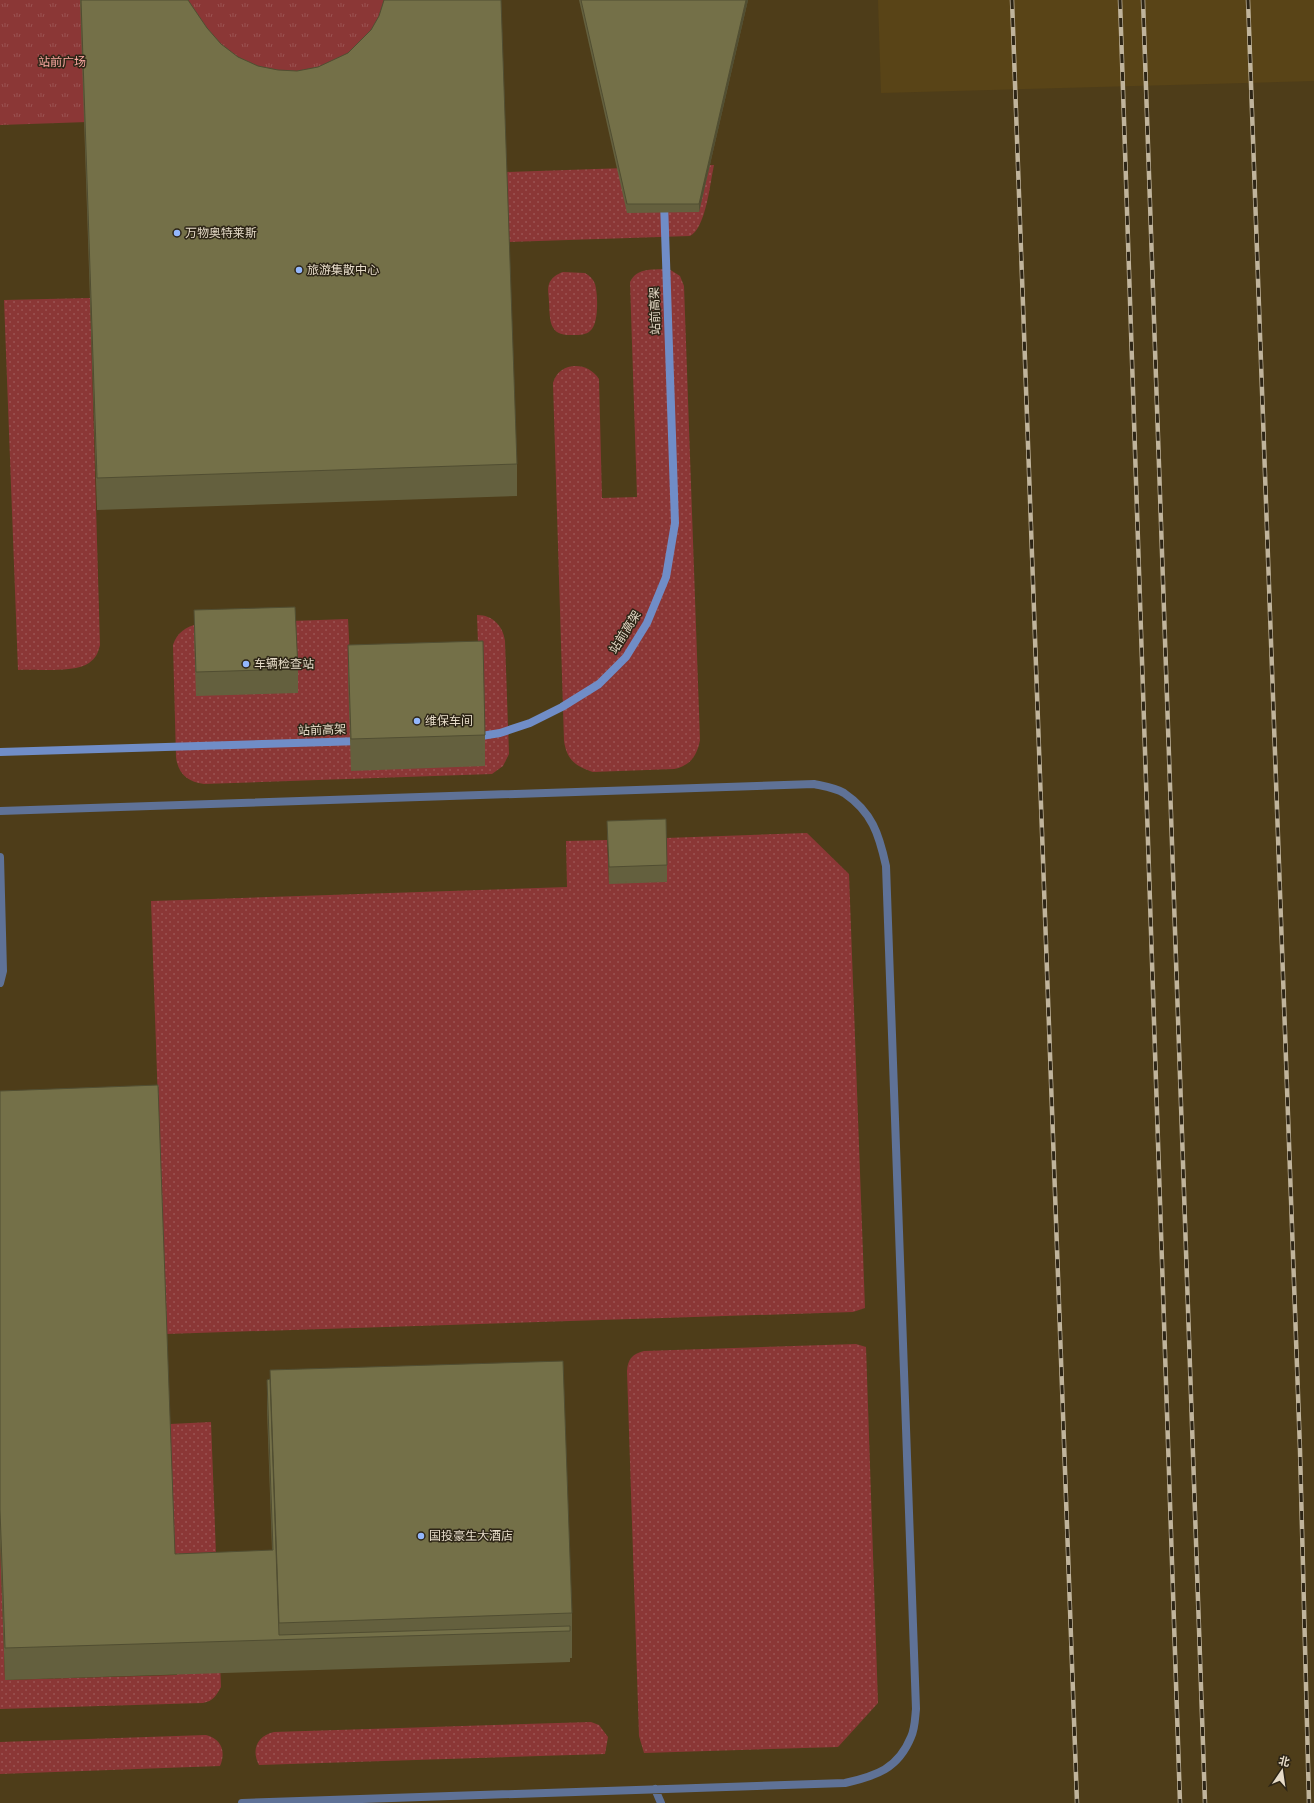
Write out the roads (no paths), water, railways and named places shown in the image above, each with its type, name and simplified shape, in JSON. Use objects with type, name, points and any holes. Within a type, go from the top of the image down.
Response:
[{"type":"main road","name":"站前高架","points":[[468,738],[500,733],[530,723],[562,707],[600,684],[626,657],[647,623],[666,577],[675,523],[663,190]]},
{"type":"main road","name":"站前高架","points":[[0,752],[373,740]]},
{"type":"lane","points":[[0,810],[814,784],[843,792],[864,811],[879,834],[886,866],[916,1709],[912,1736],[899,1759],[874,1776],[845,1783],[242,1803]]},
{"type":"lane","points":[[0,857],[3,971],[0,983]]},
{"type":"lane","points":[[655,1789],[661,1803]]},
{"type":"railway","points":[[1012,0],[1077,1803]]},
{"type":"railway","points":[[1120,0],[1180,1803]]},
{"type":"railway","points":[[1143,0],[1205,1803]]},
{"type":"railway","points":[[1248,0],[1300,1450],[1309,1803]]},
{"type":"place","name":"万物奥特莱斯","points":[[177,233]]},
{"type":"place","name":"旅游集散中心","points":[[299,270]]},
{"type":"place","name":"车辆检查站","points":[[246,664]]},
{"type":"place","name":"维保车间","points":[[417,721]]},
{"type":"place","name":"国投豪生大酒店","points":[[421,1536]]},
{"type":"park label","name":"站前广场","points":[[62,62]]}]
